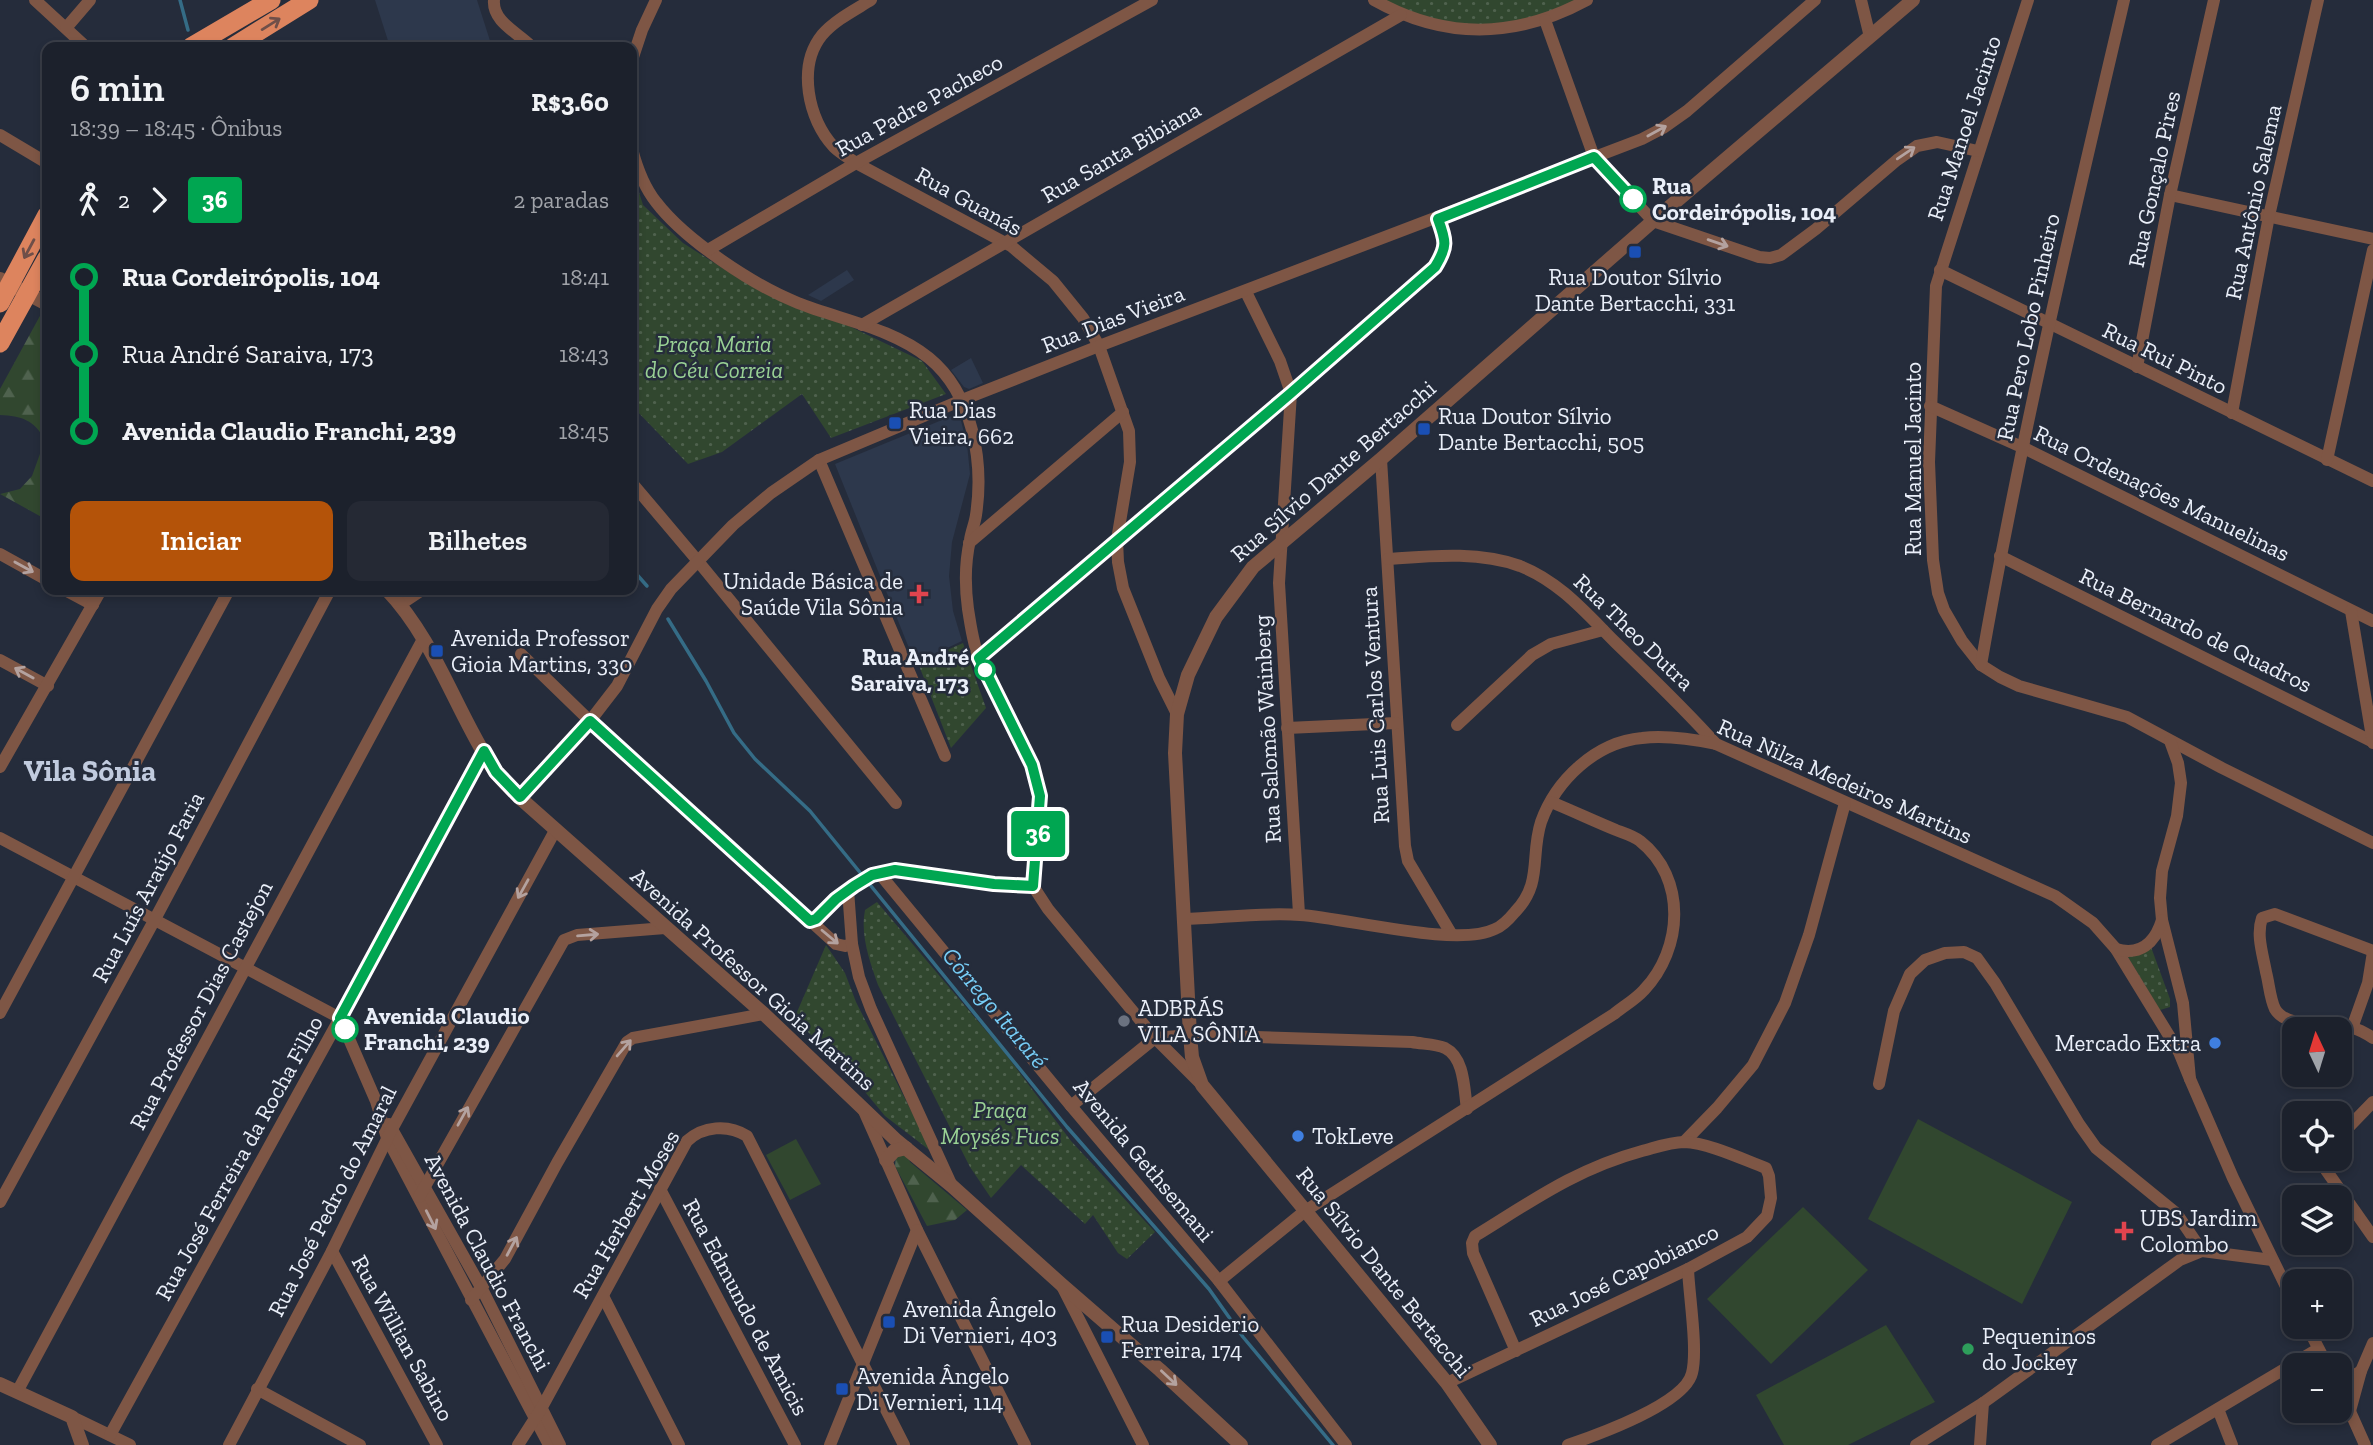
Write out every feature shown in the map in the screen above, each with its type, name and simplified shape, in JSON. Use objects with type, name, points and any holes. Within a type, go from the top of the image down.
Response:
[{"type":"highway","points":[[200,42],[271,0]]},
{"type":"highway","points":[[241,42],[309,0]]},
{"type":"highway","points":[[0,303],[13,285],[42,225]]},
{"type":"highway","points":[[0,343],[13,285],[42,262]]},
{"type":"street","points":[[35,0],[81,42]]},
{"type":"street","points":[[66,28],[90,0]]},
{"type":"street","points":[[494,0],[495,13],[526,42]]},
{"type":"street","points":[[637,45],[656,0]]},
{"type":"street","name":"Rua Guanás","points":[[871,0],[836,22],[822,35],[815,48],[809,71],[809,97],[821,128],[834,147],[856,163],[1005,243],[1053,281],[1083,318],[1099,346],[1129,431],[1130,462],[1116,540],[1123,588],[1159,678],[1177,714]]},
{"type":"street","name":"Rua Padre Pacheco","points":[[708,250],[856,163],[1152,0]]},
{"type":"street","points":[[1374,0],[1401,15],[1447,27],[1476,30],[1506,29],[1545,20],[1587,0]]},
{"type":"street","name":"Rua Dias Vieira","points":[[520,797],[590,721],[617,686],[671,589],[697,560],[752,509],[819,460],[1099,346],[1642,139],[1671,123],[1815,0]]},
{"type":"street","points":[[1861,0],[1870,37]]},
{"type":"street","name":"Rua Sílvio Dante Bertacchi","points":[[1490,1445],[1447,1383],[1202,1085],[1192,1057],[1189,1035],[1175,753],[1177,714],[1188,675],[1216,617],[1253,567],[1913,0]]},
{"type":"street","name":"Rua Manoel Jacinto","points":[[1940,270],[2028,0]]},
{"type":"street","name":"Rua Pero Lobo Pinheiro","points":[[1981,665],[2000,556],[2048,324],[2124,0]]},
{"type":"street","name":"Rua Gonçalo Pires","points":[[2137,367],[2170,195],[2214,0]]},
{"type":"street","name":"Rua Antônio Salema","points":[[2232,414],[2269,216],[2318,0]]},
{"type":"street","name":"Rua Santa Bibiana","points":[[862,325],[1401,15]]},
{"type":"street","points":[[1545,20],[1594,157],[1653,221],[1759,257],[1781,255],[1816,229],[1896,160],[1917,146],[1937,142],[1978,151]]},
{"type":"street","points":[[0,135],[42,160]]},
{"type":"street","points":[[637,168],[654,200],[675,224],[708,250],[745,275],[796,302],[902,341],[930,359],[961,400],[977,451],[976,515],[967,566],[972,633],[979,658],[1032,765],[1040,796],[1033,886],[1048,909],[1155,1038],[1202,1085]]},
{"type":"street","points":[[2170,195],[2373,239]]},
{"type":"street","points":[[979,658],[1435,267],[1444,252],[1445,240],[1438,219]]},
{"type":"street","points":[[2327,460],[2373,250]]},
{"type":"street","name":"Rua Rui Pinto","points":[[1940,270],[2373,481]]},
{"type":"street","name":"Rua Manuel Jacinto","points":[[1940,270],[1936,286],[1930,406],[1929,462],[1934,576],[1944,610],[1962,641],[1981,665],[2000,677],[2019,686],[2127,717],[2373,843]]},
{"type":"street","points":[[13,285],[42,301]]},
{"type":"street","points":[[1246,292],[1280,361],[1291,393]]},
{"type":"street","name":"Rua Salomão Wainberg","points":[[1291,393],[1279,583],[1299,914]]},
{"type":"street","name":"Rua Ordenações Manuelinas","points":[[1930,406],[2024,448],[2373,621]]},
{"type":"street","points":[[969,543],[1123,412]]},
{"type":"street","name":"Rua Luis Carlos Ventura","points":[[1381,459],[1402,827],[1406,854],[1452,936]]},
{"type":"street","points":[[819,460],[945,756]]},
{"type":"street","points":[[637,489],[896,803]]},
{"type":"street","points":[[0,554],[42,577]]},
{"type":"street","name":"Rua Theo Dutra","points":[[1388,559],[1445,556],[1486,559],[1520,566],[1562,590],[1684,709],[1716,744]]},
{"type":"street","name":"Rua Bernardo de Quadros","points":[[2000,556],[2373,743]]},
{"type":"street","points":[[74,595],[93,605]]},
{"type":"street","points":[[0,767],[98,595]]},
{"type":"street","points":[[0,1013],[226,595]]},
{"type":"street","name":"Rua Luís Araújo Faria","points":[[0,1202],[327,595]]},
{"type":"street","name":"Avenida Professor Gioia Martins","points":[[392,595],[401,604],[423,639],[496,772],[665,928],[764,1014],[864,1110],[917,1230],[1026,1445]]},
{"type":"street","points":[[401,604],[414,595]]},
{"type":"street","points":[[2351,611],[2373,743]]},
{"type":"street","points":[[1457,724],[1532,655],[1551,644],[1603,630]]},
{"type":"street","name":"Rua Professor Dias Castejon","points":[[17,1392],[423,639]]},
{"type":"street","points":[[521,654],[590,721],[836,944],[852,944]]},
{"type":"street","points":[[0,660],[48,686]]},
{"type":"street","points":[[1287,728],[1396,723]]},
{"type":"street","name":"Rua Nilza Medeiros Martins","points":[[1183,919],[1299,914],[1452,936],[1482,934],[1497,929],[1522,905],[1532,888],[1541,824],[1551,802],[1572,771],[1610,747],[1640,738],[1689,738],[1716,744],[2055,896],[2093,923],[2116,949],[2179,1052],[2233,1178],[2282,1280]]},
{"type":"street","points":[[2171,741],[2181,783],[2177,816],[2162,871],[2161,920],[2183,1003],[2190,1079]]},
{"type":"street","name":"Rua José Ferreira da Rocha Filho","points":[[110,1435],[484,751]]},
{"type":"street","points":[[1219,1281],[1305,1211],[1614,1014],[1644,991],[1659,970],[1674,932],[1673,892],[1661,862],[1639,840],[1551,802]]},
{"type":"street","points":[[1516,1351],[1473,1254],[1472,1243],[1475,1236],[1567,1178],[1608,1160],[1684,1142],[1717,1108],[1753,1065],[1785,1003],[1809,935],[1845,803]]},
{"type":"street","name":"Rua José Pedro do Amaral","points":[[229,1445],[332,1251],[390,1134],[556,829]]},
{"type":"street","points":[[0,838],[340,1018]]},
{"type":"street","points":[[810,921],[816,919],[851,888],[876,874],[895,870],[994,884],[1033,886]]},
{"type":"street","name":"Avenida Gethsemani","points":[[876,874],[1219,1281],[1346,1445]]},
{"type":"street","points":[[851,888],[852,944],[871,1009],[952,1186]]},
{"type":"street","points":[[836,899],[850,912]]},
{"type":"street","points":[[2283,1017],[2275,1009],[2272,1000],[2259,925],[2262,918],[2275,914],[2373,951],[2368,983],[2352,1025]]},
{"type":"street","points":[[2116,949],[2124,951],[2144,948],[2155,937],[2161,920]]},
{"type":"street","points":[[419,1197],[564,940],[577,936],[665,928]]},
{"type":"street","points":[[1879,1084],[1894,1012],[1910,974],[1925,960],[1945,953],[1964,952],[1977,958],[1996,983],[2079,1124],[2096,1147],[2177,1214],[2202,1251]]},
{"type":"street","points":[[471,1300],[505,1259],[556,1163],[627,1042],[633,1038],[764,1014]]},
{"type":"street","name":"Avenida Claudio Franchi","points":[[340,1018],[419,1197],[471,1300],[560,1445]]},
{"type":"street","points":[[2352,1028],[2373,1038]]},
{"type":"street","points":[[1070,1106],[1155,1038],[1189,1035],[1412,1042],[1443,1047],[1459,1062],[1467,1109]]},
{"type":"street","points":[[2352,1124],[2373,1102]]},
{"type":"street","points":[[864,1110],[1160,1370],[1241,1445]]},
{"type":"street","name":"Rua Herbert Moses","points":[[518,1445],[687,1141],[697,1132],[718,1128],[747,1136],[904,1445]]},
{"type":"street","name":"Avenida Claudio Franchi","points":[[390,1134],[425,1184],[482,1289],[538,1413],[549,1445]]},
{"type":"street","name":"Rua José Capobianco","points":[[1447,1383],[1688,1269],[1747,1237],[1767,1216],[1771,1198],[1766,1168],[1717,1150],[1684,1142]]},
{"type":"street","points":[[886,1160],[894,1151],[906,1148]]},
{"type":"street","points":[[919,1159],[937,1154]]},
{"type":"street","points":[[2327,1171],[2373,1237]]},
{"type":"street","name":"Rua Edmundo de Amicis","points":[[660,1189],[795,1445]]},
{"type":"street","points":[[830,1445],[917,1230]]},
{"type":"street","name":"Rua Willian Sabino","points":[[332,1251],[438,1445]]},
{"type":"street","points":[[1916,1445],[1983,1403],[2180,1261],[2202,1251],[2272,1260]]},
{"type":"street","points":[[1568,1445],[1608,1432],[1659,1406],[1687,1384],[1692,1374],[1694,1358],[1688,1269]]},
{"type":"street","points":[[1062,1285],[1143,1445]]},
{"type":"street","points":[[603,1296],[679,1445]]},
{"type":"street","points":[[2313,1339],[2320,1353]]},
{"type":"street","points":[[2352,1404],[2361,1371],[2373,1343]]},
{"type":"street","points":[[2157,1445],[2318,1349]]},
{"type":"street","points":[[2352,1377],[2361,1371]]},
{"type":"street","points":[[0,1384],[130,1445]]},
{"type":"street","points":[[257,1390],[360,1445]]},
{"type":"street","points":[[1980,1445],[1983,1403]]},
{"type":"street","points":[[2218,1409],[2232,1445]]},
{"type":"street","points":[[2352,1416],[2365,1445]]},
{"type":"street","points":[[72,1417],[82,1445]]},
{"type":"shaded area","points":[[375,0],[477,0],[490,42],[388,42]]},
{"type":"shaded area","points":[[847,270],[854,280],[821,301],[808,295]]},
{"type":"shaded area","points":[[971,358],[983,383],[969,389],[964,387],[951,370]]},
{"type":"shaded area","points":[[959,413],[967,444],[970,474],[952,542],[949,576],[953,611],[962,641],[915,663],[835,464]]},
{"type":"green space","points":[[1383,0],[1584,0],[1545,19],[1466,28],[1402,14]]},
{"type":"green space","name":"Praça Maria do Céu Correia","points":[[637,186],[643,205],[683,243],[738,278],[922,361],[946,394],[831,438],[802,394],[722,452],[688,464],[637,411]]},
{"type":"green space","points":[[41,314],[42,436],[27,420],[0,415],[0,389]]},
{"type":"green space","points":[[42,448],[42,517],[0,494],[20,489],[32,476]]},
{"type":"green space","points":[[963,643],[986,708],[951,748],[918,663]]},
{"type":"green space","name":"Praça Moysés Fucs","points":[[877,902],[1004,1052],[1071,1141],[1155,1232],[1127,1259],[1118,1253],[1093,1215],[1085,1224],[1021,1165],[991,1198],[970,1167],[878,985],[864,929],[865,910]]},
{"type":"green space","points":[[826,945],[845,973],[856,1002],[932,1152],[885,1116],[841,1063],[794,1019]]},
{"type":"green space","points":[[2151,947],[2170,999],[2170,1007],[2160,1010],[2126,954]]},
{"type":"green space","points":[[1918,1119],[2072,1202],[2022,1304],[1868,1219]]},
{"type":"green space","points":[[796,1139],[821,1184],[790,1200],[766,1155]]},
{"type":"green space","points":[[907,1154],[910,1162],[967,1210],[955,1220],[927,1226],[895,1166],[896,1156]]},
{"type":"green space","points":[[1803,1207],[1868,1270],[1771,1364],[1707,1299]]},
{"type":"green space","points":[[1886,1325],[1935,1402],[1848,1445],[1784,1445],[1756,1395]]},
{"type":"waterway","name":"Córrego Itararé","points":[[180,0],[188,30]]},
{"type":"waterway","name":"Córrego Itararé","points":[[637,575],[647,586]]},
{"type":"waterway","name":"Córrego Itararé","points":[[668,619],[734,733],[755,759],[810,811],[1067,1127],[1209,1289],[1243,1337],[1333,1445]]},
{"type":"bus line","name":"36","points":[[345,1029],[340,1018],[484,751],[496,772],[520,797],[590,721],[810,921],[816,919],[836,899],[872,875],[895,870],[994,884],[1033,886],[1040,796],[1032,765],[979,658],[1435,267],[1444,252],[1445,240],[1438,219],[1594,157],[1633,199]]},
{"type":"place","name":"Rua Cordeirópolis, 104","points":[[1633,199]]},
{"type":"place","name":"Rua Doutor Sílvio Dante Bertacchi, 331","points":[[1635,252]]},
{"type":"place","name":"Rua Dias Vieira, 662","points":[[895,423]]},
{"type":"place","name":"Rua Doutor Sílvio Dante Bertacchi, 505","points":[[1424,429]]},
{"type":"place","name":"Unidade Básica de Saúde Vila Sônia","points":[[919,594]]},
{"type":"place","name":"Avenida Professor Gioia Martins, 330","points":[[437,651]]},
{"type":"place","name":"Rua André Saraiva, 173","points":[[985,670]]},
{"type":"place","name":"ADBRÁS VILA SÔNIA","points":[[1124,1021]]},
{"type":"place","name":"Avenida Claudio Franchi, 239","points":[[345,1029]]},
{"type":"place","name":"Mercado Extra","points":[[2215,1043]]},
{"type":"place","name":"TokLeve","points":[[1298,1136]]},
{"type":"place","name":"UBS Jardim Colombo","points":[[2124,1231]]},
{"type":"place","name":"Avenida Ângelo Di Vernieri, 403","points":[[889,1322]]},
{"type":"place","name":"Rua Desiderio Ferreira, 174","points":[[1107,1337]]},
{"type":"place","name":"Pequeninos do Jockey","points":[[1968,1349]]},
{"type":"place","name":"Avenida Ângelo Di Vernieri, 114","points":[[842,1389]]},
{"type":"district","name":"Vila Sônia","points":[[90,771]]}]
